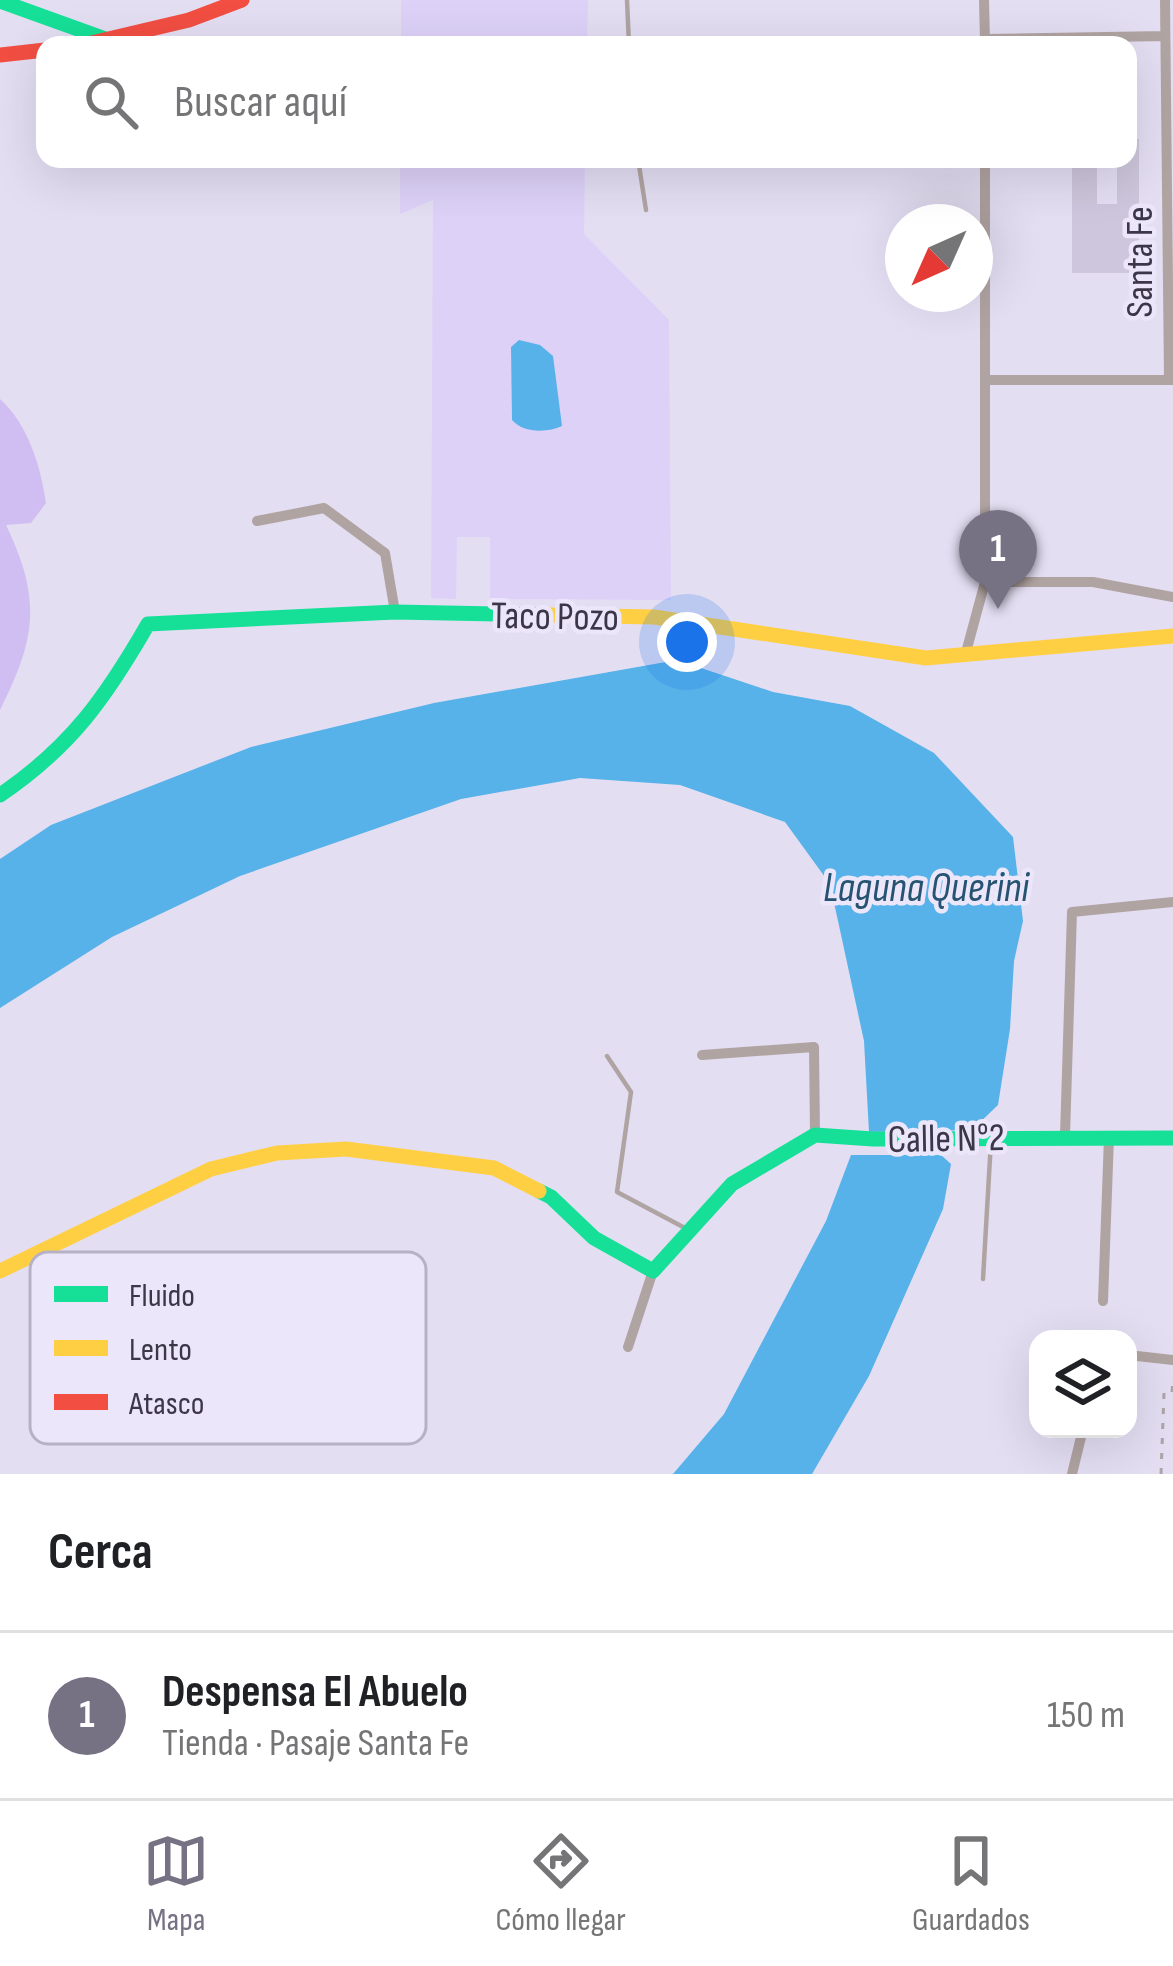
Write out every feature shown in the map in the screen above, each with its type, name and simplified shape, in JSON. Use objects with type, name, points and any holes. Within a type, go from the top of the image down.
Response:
[{"type":"main road","points":[[125,36],[205,7],[242,0]]},
{"type":"main road","points":[[0,1],[97,36]]},
{"type":"main road","points":[[0,56],[36,51]]},
{"type":"main road","name":"Taco Pozo","points":[[0,795],[43,769],[97,712],[148,624],[394,612],[654,617],[926,658],[1173,636]]},
{"type":"main road","points":[[39,1252],[211,1169],[277,1153],[346,1149],[494,1168],[550,1197],[594,1238],[652,1271],[732,1184],[815,1135]]},
{"type":"main road","name":"Calle N°2","points":[[815,1135],[1173,1138]]},
{"type":"main road","points":[[0,1271],[30,1256]]},
{"type":"street","points":[[985,0],[985,36]]},
{"type":"street","name":"Santa Fe","points":[[1165,0],[1171,380]]},
{"type":"street","points":[[1137,37],[1165,36]]},
{"type":"street","points":[[965,656],[986,582],[985,168]]},
{"type":"street","points":[[986,380],[1171,380]]},
{"type":"street","points":[[256,521],[324,508],[385,553],[394,612]]},
{"type":"street","points":[[986,582],[1093,582],[1173,597]]},
{"type":"street","points":[[1065,1136],[1072,911],[1173,902]]},
{"type":"street","points":[[703,1055],[814,1047],[815,1135]]},
{"type":"street","points":[[1103,1301],[1109,1137]]},
{"type":"street","points":[[628,1347],[652,1271]]},
{"type":"street","points":[[1137,1356],[1173,1360]]},
{"type":"street","points":[[1072,1474],[1081,1438]]},
{"type":"lane","points":[[627,0],[629,36]]},
{"type":"lane","points":[[639,168],[646,210]]},
{"type":"lane","points":[[607,1056],[632,1092],[617,1192],[690,1231]]},
{"type":"lane","points":[[983,1279],[992,1136]]},
{"type":"path","points":[[1161,1474],[1164,1393],[1172,1393],[1173,1377]]},
{"type":"shaded area","points":[[401,0],[588,0],[587,36],[401,36]]},
{"type":"shaded area","points":[[400,168],[585,168],[584,234],[669,320],[671,600],[490,599],[490,537],[457,537],[456,599],[431,598],[433,200],[400,214]]},
{"type":"shaded area","points":[[0,399],[32,447],[46,503],[31,523],[6,525],[25,575],[30,619],[21,661],[0,710]]},
{"type":"water","points":[[519,340],[540,345],[553,356],[562,426],[536,430],[512,420],[511,347]]},
{"type":"water","name":"Laguna Querini","points":[[677,660],[773,692],[850,706],[934,753],[1013,837],[1023,921],[1014,961],[1010,1029],[998,1105],[972,1130],[869,1132],[864,1041],[830,884],[785,822],[680,785],[580,778],[461,799],[240,876],[112,937],[0,1008],[0,859],[51,825],[251,747],[434,703]]},
{"type":"water","points":[[851,1155],[941,1155],[951,1164],[943,1209],[869,1376],[812,1474],[673,1474],[724,1414],[826,1221]]},
{"type":"building","points":[[1139,139],[1139,273],[1072,273],[1072,168],[1097,168],[1097,204],[1117,204],[1117,168],[1137,168]]},
{"type":"traffic: fast","points":[[0,1],[97,36]]},
{"type":"traffic: fast","points":[[0,795],[47,758],[85,719],[148,624],[395,612],[547,615]]},
{"type":"traffic: fast","points":[[539,1191],[594,1238],[653,1271],[732,1184],[815,1135],[1173,1138]]},
{"type":"traffic: slow","points":[[547,615],[654,617],[926,658],[1173,636]]},
{"type":"traffic: slow","points":[[39,1252],[211,1169],[277,1153],[346,1149],[494,1168],[539,1191]]},
{"type":"traffic: slow","points":[[0,1271],[30,1256]]},
{"type":"traffic: jam","points":[[121,36],[189,20],[242,0]]},
{"type":"traffic: jam","points":[[0,55],[36,51]]},
{"type":"place","name":"Despensa El Abuelo","points":[[998,609]]}]
